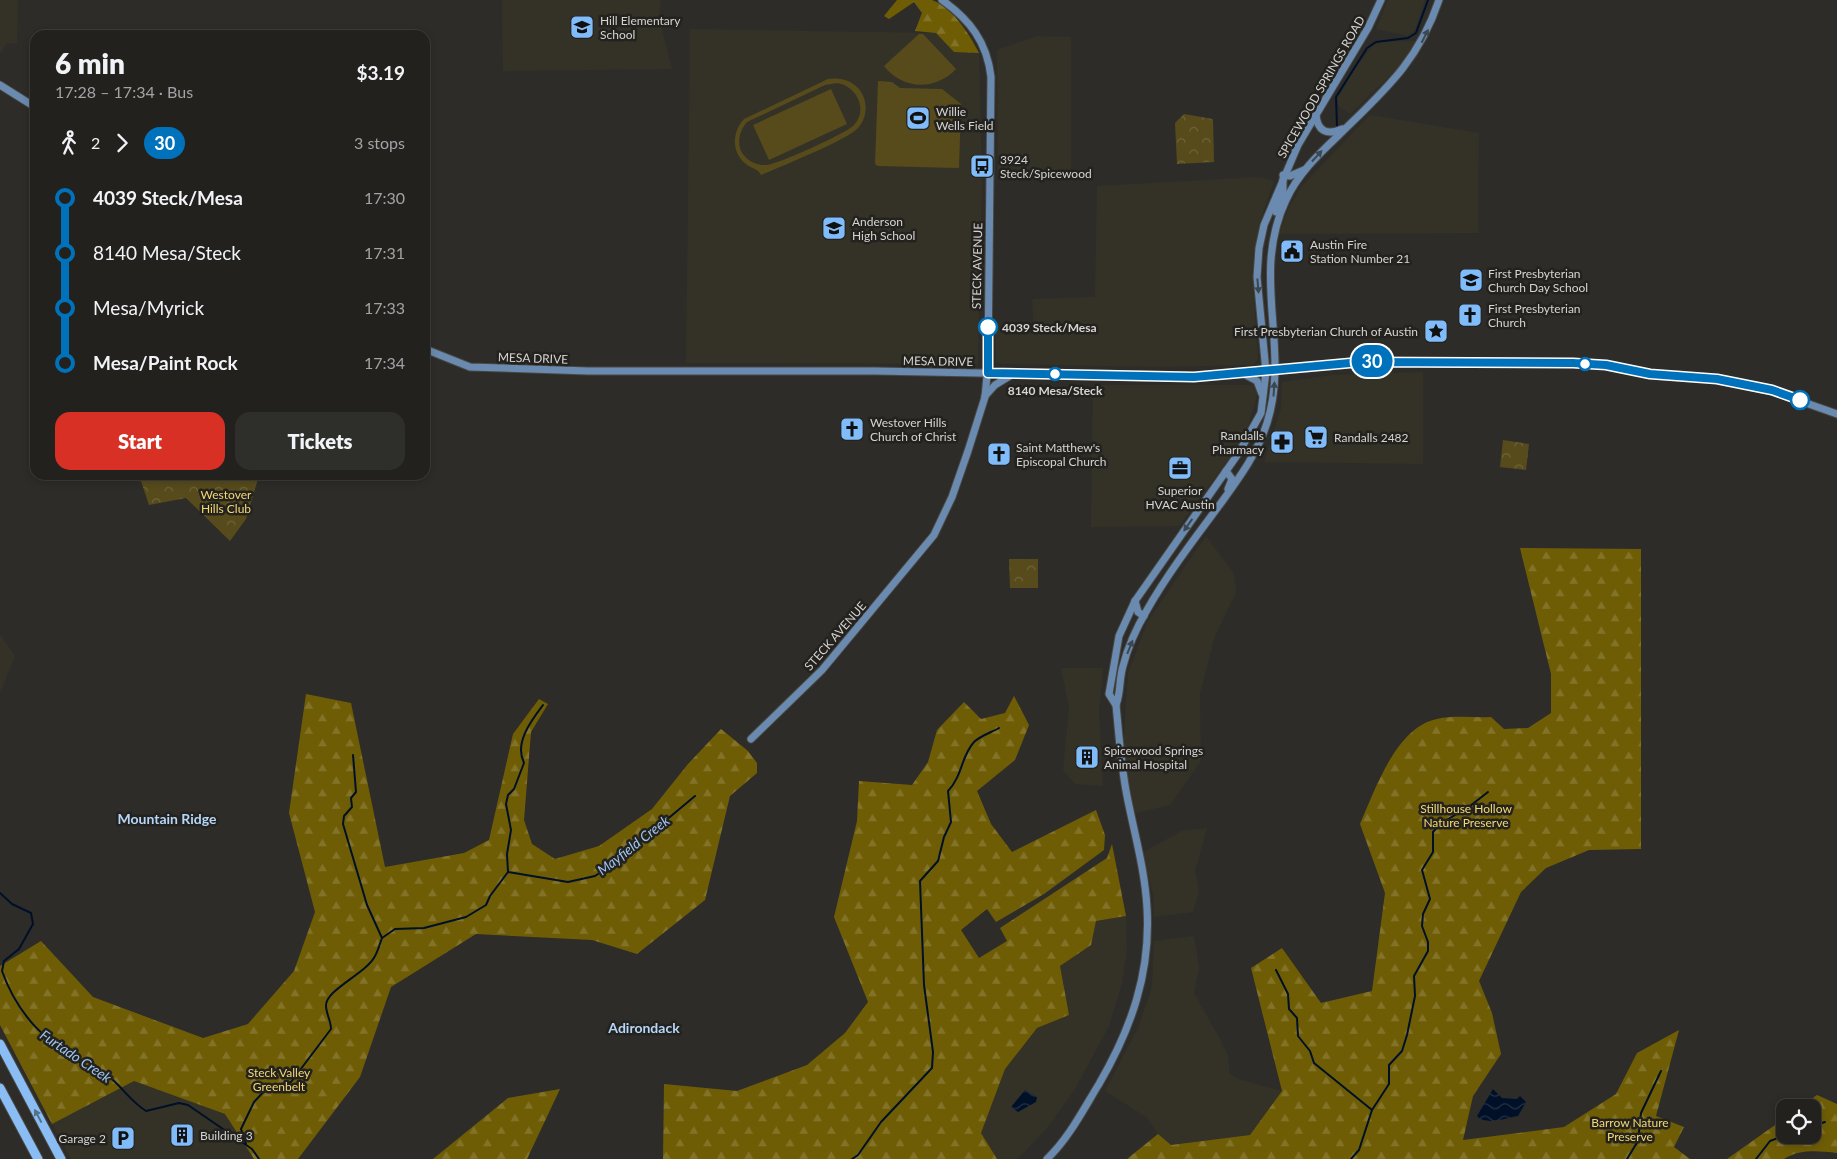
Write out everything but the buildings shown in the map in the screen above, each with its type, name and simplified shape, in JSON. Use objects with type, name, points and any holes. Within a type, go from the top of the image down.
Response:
[{"type":"highway","points":[[0,1044],[61,1159]]},
{"type":"highway","points":[[0,1088],[38,1159]]},
{"type":"street","name":"STECK AVENUE","points":[[751,740],[822,670],[934,535],[952,497],[984,396],[988,373],[989,66],[984,48],[974,29],[960,13],[942,0]]},
{"type":"street","name":"SPICEWOOD SPRINGS ROAD","points":[[1047,1159],[1073,1127],[1115,1056],[1132,1016],[1143,975],[1147,908],[1126,794],[1116,705],[1109,694],[1112,665],[1119,636],[1135,601],[1226,471],[1257,423],[1264,401],[1266,372],[1258,259],[1264,225],[1283,175],[1316,114],[1368,28],[1381,0]]},
{"type":"street","name":"SPICEWOOD SPRINGS ROAD","points":[[1116,705],[1120,694],[1124,661],[1144,616],[1250,462],[1266,426],[1273,402],[1275,371],[1269,276],[1271,244],[1275,228],[1294,185],[1306,168],[1408,63],[1428,29],[1439,0]]},
{"type":"street","points":[[0,84],[30,103]]},
{"type":"street","points":[[1316,114],[1317,124],[1324,132],[1331,133],[1348,126]]},
{"type":"street","points":[[1283,175],[1290,176],[1306,168]]},
{"type":"street","points":[[1283,175],[1294,185]]},
{"type":"street","points":[[1275,228],[1276,210],[1283,191],[1283,175]]},
{"type":"street","name":"MESA DRIVE","points":[[430,352],[454,362],[484,368],[588,371],[1014,373],[1194,377],[1266,372],[1371,361],[1573,363],[1606,365],[1650,374],[1717,379],[1772,390],[1837,414]]},
{"type":"street","points":[[984,396],[997,384],[1014,373]]},
{"type":"street","points":[[1243,374],[1259,384],[1264,401]]},
{"type":"street","points":[[1226,471],[1232,477],[1228,486],[1230,491]]},
{"type":"street","points":[[1135,601],[1138,612],[1144,616]]},
{"type":"shaded area","points":[[0,0],[18,0],[17,44],[7,43],[0,54]]},
{"type":"shaded area","name":"Hill Elementary School","points":[[502,0],[661,0],[659,18],[672,69],[503,71]]},
{"type":"shaded area","points":[[1388,0],[1425,0],[1415,29],[1409,36],[1376,29]]},
{"type":"shaded area","name":"Anderson High School","points":[[690,29],[936,33],[954,52],[979,53],[982,179],[978,364],[686,363]]},
{"type":"shaded area","points":[[1037,36],[1071,37],[1071,171],[998,173],[997,50]]},
{"type":"shaded area","points":[[1416,41],[1400,66],[1350,114],[1339,107],[1337,99],[1356,67],[1372,47],[1379,42]]},
{"type":"shaded area","points":[[1370,115],[1479,133],[1478,233],[1279,234],[1288,209],[1301,187]]},
{"type":"shaded area","points":[[1260,177],[1274,181],[1260,222],[1255,251],[1253,280],[1258,359],[1254,365],[1160,367],[1001,364],[996,362],[995,327],[1019,328],[1020,334],[1034,334],[1032,299],[1095,297],[1097,186]]},
{"type":"shaded area","points":[[1423,372],[1423,464],[1264,462],[1281,408],[1282,382],[1332,375]]},
{"type":"shaded area","points":[[1093,385],[1253,385],[1258,392],[1245,437],[1179,526],[1091,527]]},
{"type":"shaded area","points":[[1206,536],[1234,574],[1236,592],[1215,636],[1200,694],[1201,761],[1170,805],[1128,815],[1122,769],[1128,673],[1148,621]]},
{"type":"shaded area","points":[[0,634],[15,656],[0,693]]},
{"type":"shaded area","points":[[1061,668],[1103,668],[1099,712],[1103,786],[1075,784],[1063,770],[1069,707]]},
{"type":"shaded area","points":[[1207,828],[1195,871],[1199,891],[1193,912],[1154,917],[1153,893],[1141,853],[1182,831]]},
{"type":"shaded area","points":[[1126,916],[1127,950],[1122,983],[1109,1026],[1075,1089],[1048,1127],[1018,1159],[997,1159],[981,1133],[1005,1069],[1037,1028],[1069,1015],[1060,966],[1090,945],[1096,921]]},
{"type":"shaded area","points":[[1194,936],[1199,968],[1194,993],[1228,1056],[1230,1074],[1238,1079],[1282,1091],[1250,1135],[1171,1145],[1158,1134],[1146,1117],[1105,1091],[1138,1028],[1147,1002],[1152,986],[1154,941]]},
{"type":"shaded area","points":[[134,1081],[225,1114],[254,1159],[71,1159],[52,1124]]},
{"type":"green space","points":[[897,0],[932,0],[940,4],[960,23],[979,53],[954,52],[936,33],[915,31],[922,13],[914,2],[889,19],[884,16]]},
{"type":"green space","points":[[919,34],[923,34],[956,69],[939,81],[919,85],[910,83],[900,80],[884,66]]},
{"type":"green space","points":[[837,78],[849,81],[859,89],[864,98],[866,108],[864,119],[858,128],[841,140],[761,175],[741,159],[736,148],[735,136],[744,119],[828,79]],"holes":[[[837,83],[844,85],[855,94],[860,106],[858,120],[848,130],[773,164],[762,165],[755,163],[748,160],[741,151],[739,140],[747,122],[825,85]]]},
{"type":"green space","name":"Willie Wells Field","points":[[878,81],[892,82],[900,88],[942,89],[961,104],[959,168],[878,166],[875,164]]},
{"type":"green space","points":[[831,89],[847,124],[769,160],[753,125]]},
{"type":"green space","points":[[1184,114],[1213,119],[1214,162],[1177,164],[1175,123]]},
{"type":"green space","points":[[1503,440],[1529,444],[1526,470],[1500,467]]},
{"type":"green space","name":"Westover Hills Club","points":[[141,480],[258,480],[246,519],[230,541],[186,498],[149,505]]},
{"type":"green space","points":[[1520,548],[1641,549],[1641,849],[1589,850],[1546,868],[1521,892],[1479,981],[1492,1013],[1501,1054],[1473,1096],[1463,1140],[1564,1127],[1616,1094],[1637,1053],[1679,1030],[1656,1116],[1684,1127],[1674,1147],[1690,1159],[1127,1159],[1158,1134],[1171,1145],[1250,1135],[1282,1091],[1251,968],[1282,948],[1321,1003],[1372,991],[1385,893],[1360,824],[1380,778],[1399,747],[1410,734],[1423,724],[1450,717],[1491,717],[1504,729],[1528,728],[1551,713],[1551,674]]},
{"type":"green space","points":[[1009,559],[1038,559],[1038,588],[1010,588]]},
{"type":"green space","name":"Steck Valley Greenbelt","points":[[306,694],[351,703],[385,867],[464,853],[489,840],[513,734],[539,699],[548,704],[531,732],[524,820],[532,844],[555,859],[599,846],[652,809],[688,764],[721,729],[748,751],[757,763],[757,773],[730,796],[705,900],[637,954],[592,940],[476,934],[391,987],[360,1077],[298,1159],[254,1159],[225,1114],[134,1081],[52,1124],[0,1025],[0,966],[41,941],[93,997],[203,1038],[248,1024],[294,971],[315,912],[289,813]]},
{"type":"green space","points":[[1014,696],[1029,725],[1015,760],[977,791],[991,824],[1012,852],[1096,810],[1105,835],[1104,850],[1044,894],[996,922],[987,909],[961,930],[979,958],[1007,941],[1000,928],[1107,858],[1112,844],[1126,916],[1096,921],[1091,945],[1060,966],[1069,1015],[1037,1028],[1005,1069],[981,1133],[997,1159],[663,1159],[664,1084],[737,1091],[807,1065],[845,1033],[868,1002],[834,917],[857,821],[859,781],[912,785],[928,762],[937,730],[964,702],[981,719],[1005,713]]},
{"type":"green space","points":[[560,1089],[527,1159],[433,1159],[508,1098]]},
{"type":"green space","points":[[1817,1095],[1837,1104],[1837,1153],[1803,1152],[1784,1159],[1727,1159],[1776,1124],[1776,1144],[1821,1144],[1821,1099],[1811,1099]]},
{"type":"water","points":[[1493,1089],[1502,1098],[1517,1099],[1520,1096],[1526,1102],[1518,1116],[1490,1121],[1477,1116]]},
{"type":"water","points":[[1025,1090],[1037,1097],[1036,1102],[1018,1112],[1011,1107]]},
{"type":"waterway","points":[[1337,126],[1336,97],[1367,48],[1376,42],[1408,38],[1416,33],[1428,0]]},
{"type":"waterway","points":[[508,872],[507,854],[511,830],[506,804],[508,795],[514,789],[524,763],[521,755],[522,740],[525,732],[543,705]]},
{"type":"waterway","points":[[852,1159],[858,1155],[881,1122],[932,1068],[933,1052],[924,985],[920,881],[938,861],[944,837],[951,822],[948,791],[957,779],[970,747],[983,736],[999,728]]},
{"type":"waterway","points":[[353,755],[356,792],[351,798],[352,807],[344,816],[343,824],[367,905],[382,938]]},
{"type":"waterway","points":[[1351,1159],[1359,1150],[1372,1110],[1389,1084],[1389,1065],[1402,1051],[1407,1035],[1415,996],[1414,976],[1428,951],[1428,942],[1422,926],[1423,914],[1430,899],[1422,870],[1433,852],[1433,832],[1440,824],[1470,806],[1488,792]]},
{"type":"waterway","name":"Mayfield Creek","points":[[246,1144],[241,1129],[254,1102],[268,1087],[291,1082],[331,1029],[326,1009],[327,1000],[371,962],[382,938],[395,929],[424,928],[466,917],[486,905],[490,896],[508,872],[568,882],[595,876],[616,862],[695,796]]},
{"type":"waterway","name":"Furtado Creek","points":[[0,893],[12,904],[31,913],[33,924],[19,949],[4,961],[2,971],[16,1001],[35,1026],[72,1057],[113,1080],[146,1111],[179,1103],[188,1105],[252,1149],[259,1159]]},
{"type":"waterway","points":[[1276,970],[1288,994],[1289,1009],[1297,1018],[1298,1036],[1310,1051],[1314,1063],[1372,1110]]},
{"type":"waterway","points":[[1627,1159],[1638,1141],[1641,1113],[1661,1071]]},
{"type":"waterway","points":[[1821,1123],[1825,1122]]},
{"type":"waterway","points":[[1756,1159],[1770,1141],[1776,1139]]},
{"type":"bus line","name":"30","points":[[988,327],[988,373],[1194,377],[1225,376],[1361,362],[1470,361],[1573,363],[1606,365],[1641,373],[1717,379],[1772,390],[1800,400]]},
{"type":"place","name":"Hill Elementary School","points":[[582,27]]},
{"type":"place","name":"Willie Wells Field","points":[[918,118]]},
{"type":"place","name":"3924 Steck/Spicewood","points":[[982,166]]},
{"type":"place","name":"Anderson High School","points":[[834,228]]},
{"type":"place","name":"Austin Fire Station Number 21","points":[[1292,251]]},
{"type":"place","name":"First Presbyterian Church Day School","points":[[1471,280]]},
{"type":"place","name":"First Presbyterian Church","points":[[1470,315]]},
{"type":"place","name":"4039 Steck/Mesa","points":[[988,327]]},
{"type":"place","name":"First Presbyterian Church of Austin","points":[[1436,331]]},
{"type":"place","name":"8140 Mesa/Steck","points":[[1055,374]]},
{"type":"place","name":"Westover Hills Church of Christ","points":[[852,429]]},
{"type":"place","name":"Randalls 2482","points":[[1316,437]]},
{"type":"place","name":"Randalls Pharmacy","points":[[1282,442]]},
{"type":"place","name":"Saint Matthew's Episcopal Church","points":[[999,454]]},
{"type":"place","name":"Superior HVAC Austin","points":[[1180,468]]},
{"type":"place","name":"Spicewood Springs Animal Hospital","points":[[1087,757]]},
{"type":"place","name":"Building 3","points":[[182,1135]]},
{"type":"place","name":"Garage 2","points":[[123,1138]]},
{"type":"district","name":"Mountain Ridge","points":[[167,818]]},
{"type":"district","name":"Adirondack","points":[[644,1027]]},
{"type":"park label","name":"Stillhouse Hollow Nature Preserve","points":[[1466,815]]},
{"type":"park label","name":"Barrow Nature Preserve","points":[[1630,1129]]}]
